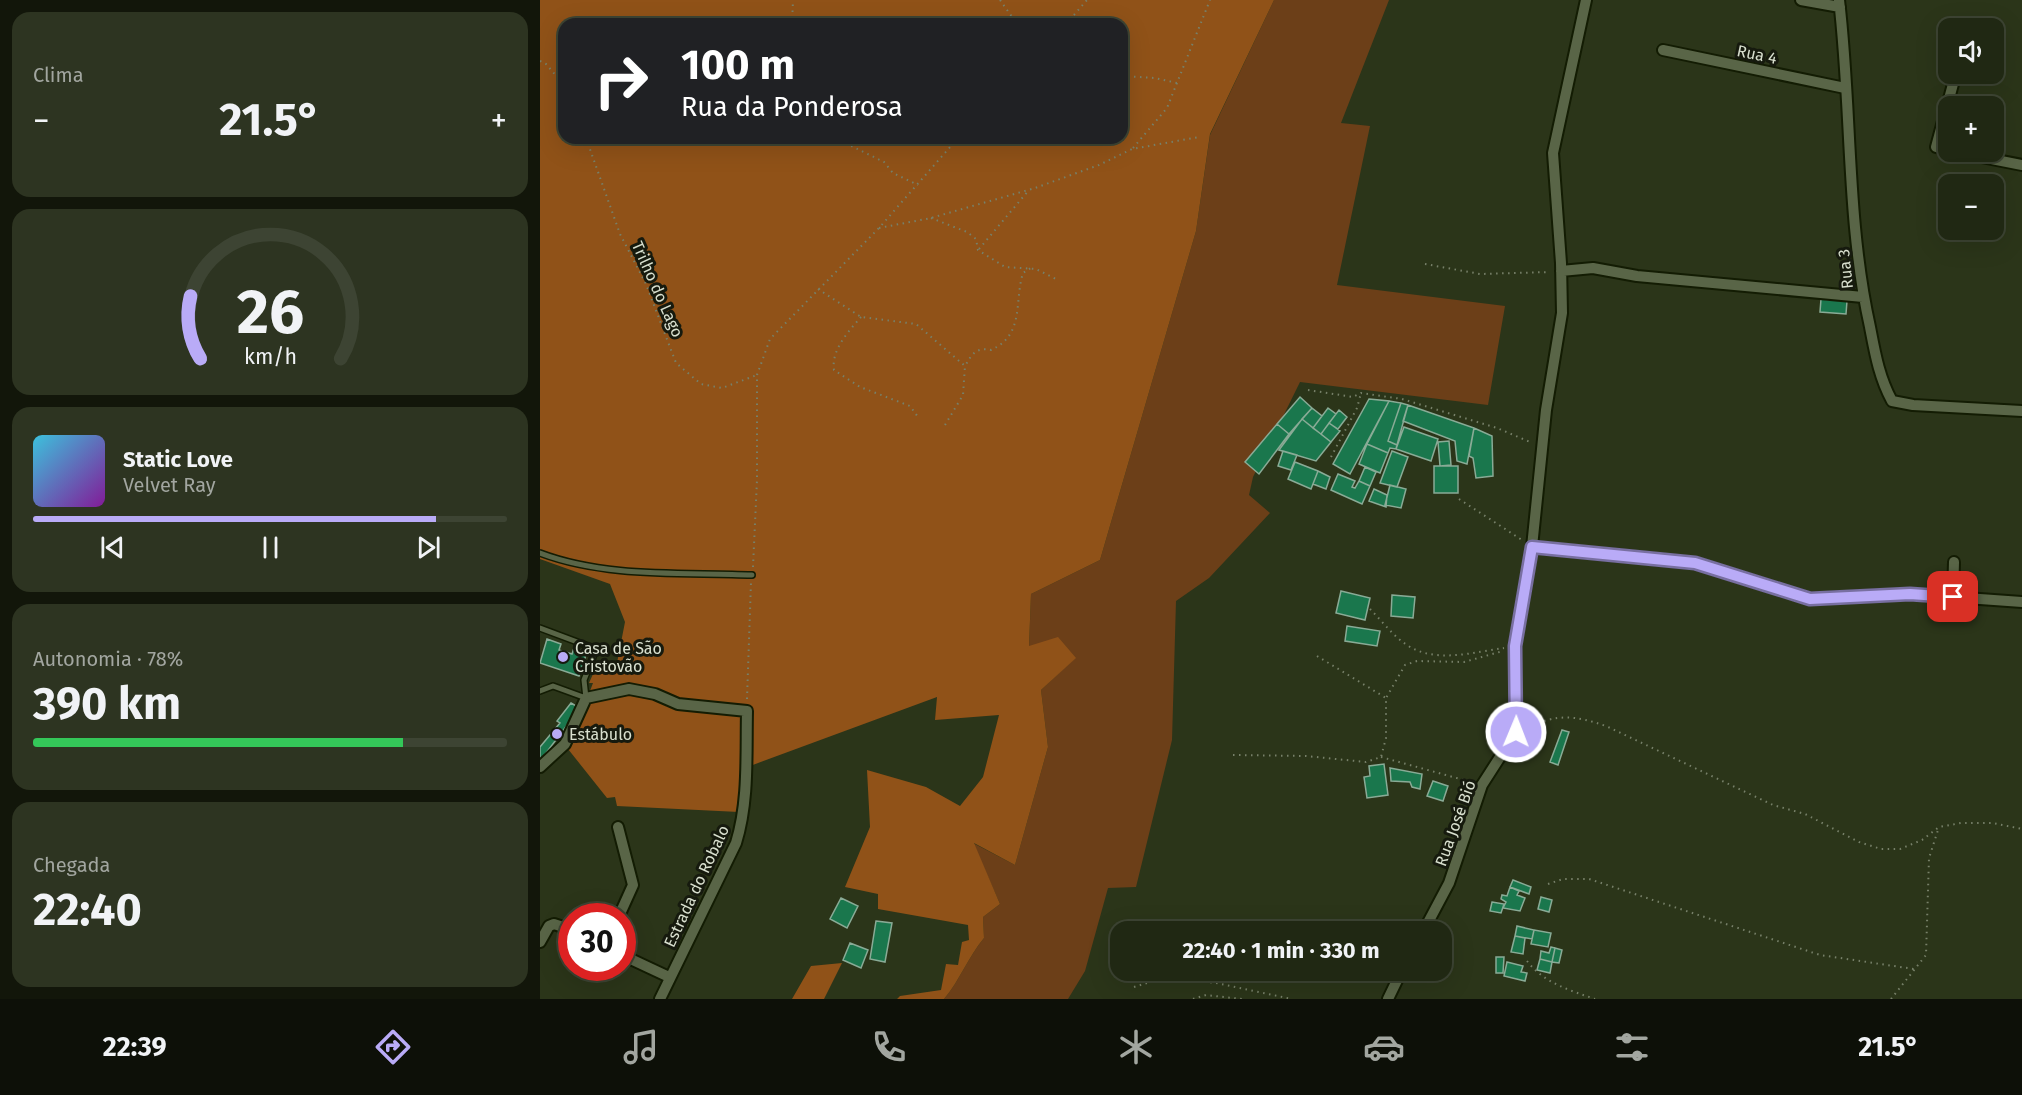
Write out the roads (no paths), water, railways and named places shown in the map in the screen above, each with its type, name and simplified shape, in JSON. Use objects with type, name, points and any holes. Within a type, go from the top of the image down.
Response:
[{"type":"street","points":[[1586,0],[1552,153],[1562,271],[1562,312],[1542,447],[1532,547],[1695,563],[1810,599],[1910,594],[2022,602]]},
{"type":"street","points":[[1802,0],[1839,4]]},
{"type":"street","name":"Rua 3","points":[[1839,4],[1845,50],[1845,88],[1852,195],[1863,297],[1882,382],[1892,401],[1912,405],[2022,411]]},
{"type":"street","name":"Rua 4","points":[[1663,50],[1845,88]]},
{"type":"street","points":[[1950,96],[1953,84]]},
{"type":"street","points":[[2004,161],[2022,165]]},
{"type":"street","points":[[1562,271],[1593,268],[1637,276],[1863,297]]},
{"type":"street","name":"Rua José Bió","points":[[1429,921],[1449,883],[1482,785],[1516,732],[1515,646],[1532,547]]},
{"type":"street","points":[[1953,597],[1954,562]]},
{"type":"street","name":"Estrada do Robalo","points":[[586,698],[629,689],[655,694],[678,704],[747,711],[741,827],[736,843],[660,999]]},
{"type":"street","points":[[540,767],[565,744],[586,698]]},
{"type":"street","points":[[618,827],[633,885],[625,903]]},
{"type":"street","points":[[540,942],[549,926],[558,925]]},
{"type":"street","points":[[636,962],[669,977]]},
{"type":"street","points":[[1388,999],[1397,981]]},
{"type":"lane","points":[[540,553],[575,564],[613,569],[752,575]]},
{"type":"lane","points":[[540,628],[596,649],[584,680],[586,698],[553,686],[540,691]]},
{"type":"place","name":"Casa de São Cristovão","points":[[563,657]]},
{"type":"place","name":"Estábulo","points":[[557,734]]}]
